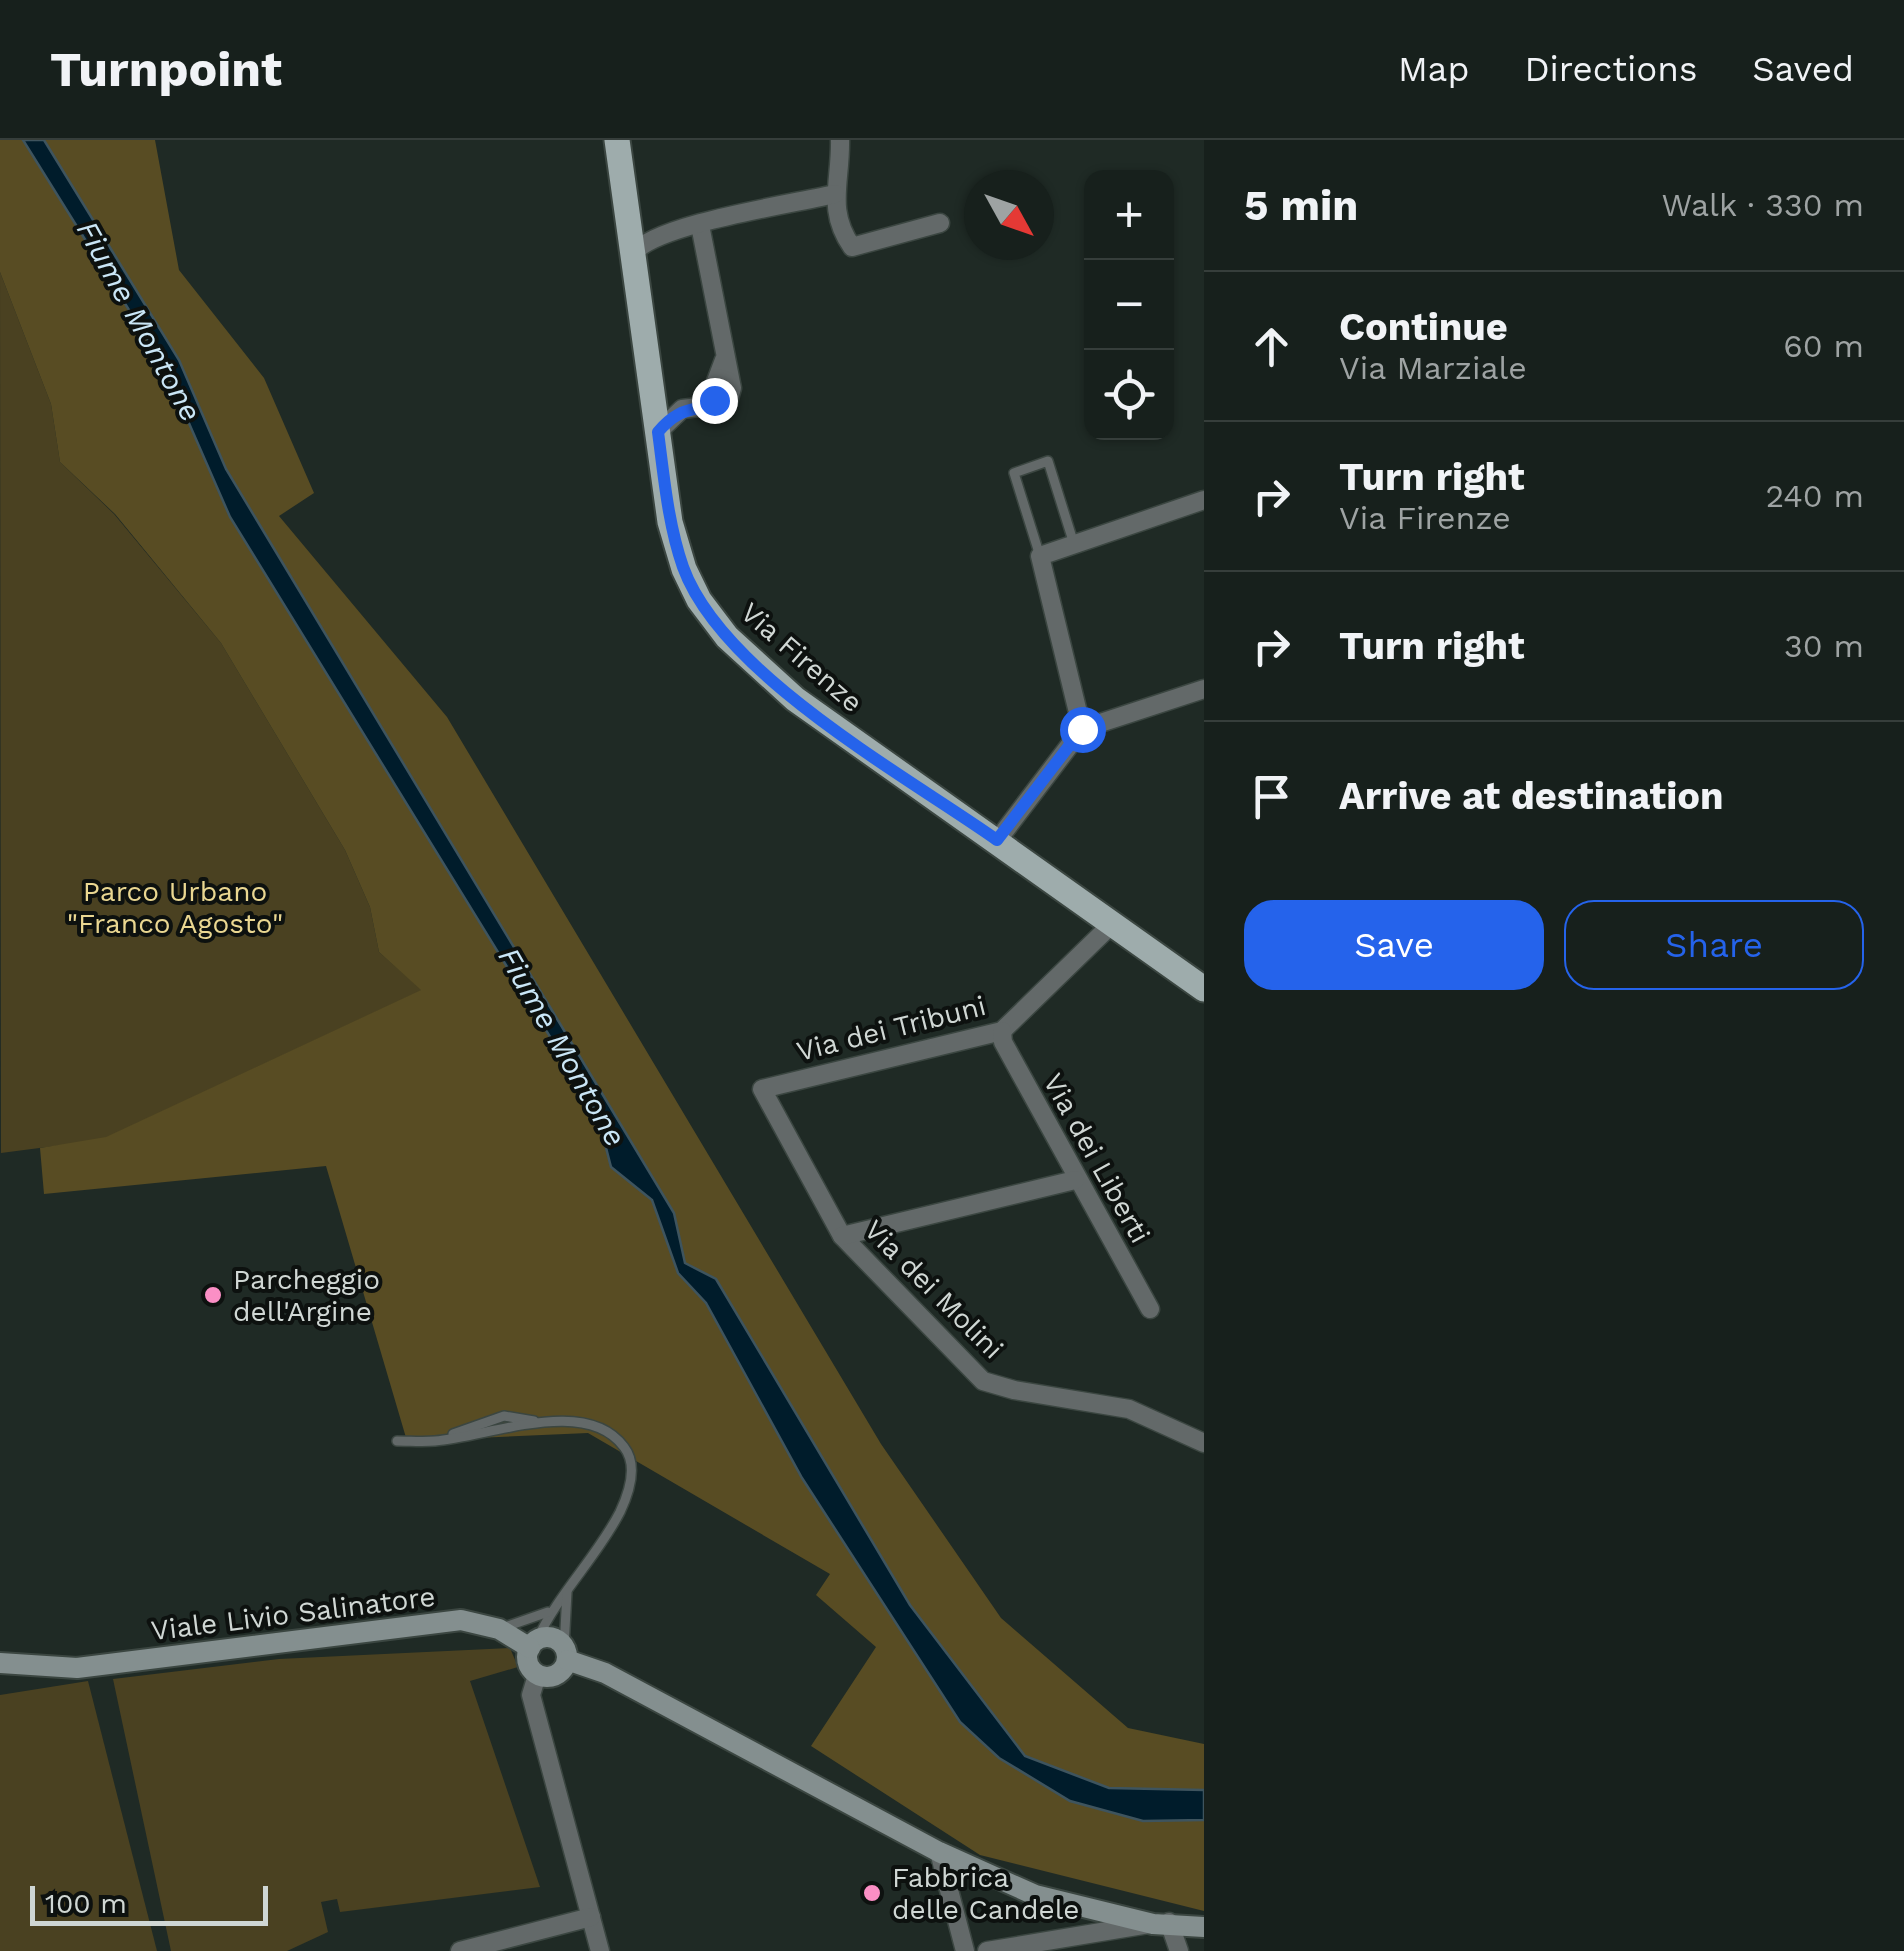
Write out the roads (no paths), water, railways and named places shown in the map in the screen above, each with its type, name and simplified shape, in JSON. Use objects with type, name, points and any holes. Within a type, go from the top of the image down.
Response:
[{"type":"main road","name":"Via Firenze","points":[[617,140],[670,522],[684,569],[727,636],[808,708],[1204,989]]},
{"type":"main road","name":"Viale Livio Salinatore","points":[[0,1678],[56,1668],[360,1636],[461,1620],[499,1628],[534,1644]]},
{"type":"main road","points":[[565,1654],[556,1675],[537,1675],[527,1660],[534,1644],[555,1639],[565,1654],[688,1715],[939,1852],[1035,1895],[1161,1923],[1204,1927]]},
{"type":"main road","name":"Viale Livio Salinatore","points":[[0,1662],[56,1668]]},
{"type":"street","points":[[840,140],[841,173],[835,194],[838,227],[852,247],[940,223]]},
{"type":"street","points":[[633,254],[642,243],[670,230],[835,194]]},
{"type":"street","points":[[628,214],[641,224],[670,230]]},
{"type":"street","points":[[658,432],[682,409],[707,406],[714,400],[712,392],[724,360],[700,225]]},
{"type":"street","points":[[1082,729],[1040,556],[1204,500]]},
{"type":"street","points":[[997,840],[1082,729],[1204,689]]},
{"type":"street","name":"Via dei Tribuni","points":[[762,1089],[1002,1030],[1112,924]]},
{"type":"street","name":"Via dei Liberti","points":[[1002,1030],[1002,1042],[1150,1309]]},
{"type":"street","name":"Via dei Molini","points":[[762,1089],[842,1236],[983,1380],[1014,1390],[1130,1409],[1204,1443]]},
{"type":"street","points":[[842,1236],[1076,1180]]},
{"type":"street","points":[[537,1675],[532,1695],[600,1951]]},
{"type":"street","points":[[939,1852],[964,1951]]},
{"type":"street","points":[[460,1951],[591,1917]]},
{"type":"street","points":[[986,1951],[1161,1923],[1179,1951]]},
{"type":"lane","points":[[1040,556],[1014,473],[1048,461],[1074,544]]},
{"type":"lane","points":[[397,1441],[436,1441],[504,1416],[593,1424],[617,1436],[631,1456],[630,1483],[619,1512],[534,1644]]},
{"type":"lane","points":[[565,1654],[568,1589]]},
{"type":"lane","points":[[499,1628],[520,1625],[555,1608]]},
{"type":"water","name":"Fiume Montone","points":[[23,140],[44,140],[179,360],[226,469],[674,1213],[685,1263],[716,1279],[910,1605],[1025,1756],[1109,1788],[1204,1790],[1204,1820],[1143,1821],[1070,1801],[999,1758],[960,1722],[802,1478],[706,1303],[678,1273],[652,1200],[611,1167],[597,1113],[230,517],[164,366]]},
{"type":"place","name":"Parcheggio dell'Argine","points":[[213,1295]]},
{"type":"place","name":"Fabbrica delle Candele","points":[[872,1893]]},
{"type":"park label","name":"Parco Urbano \"Franco Agosto\"","points":[[175,907]]}]
